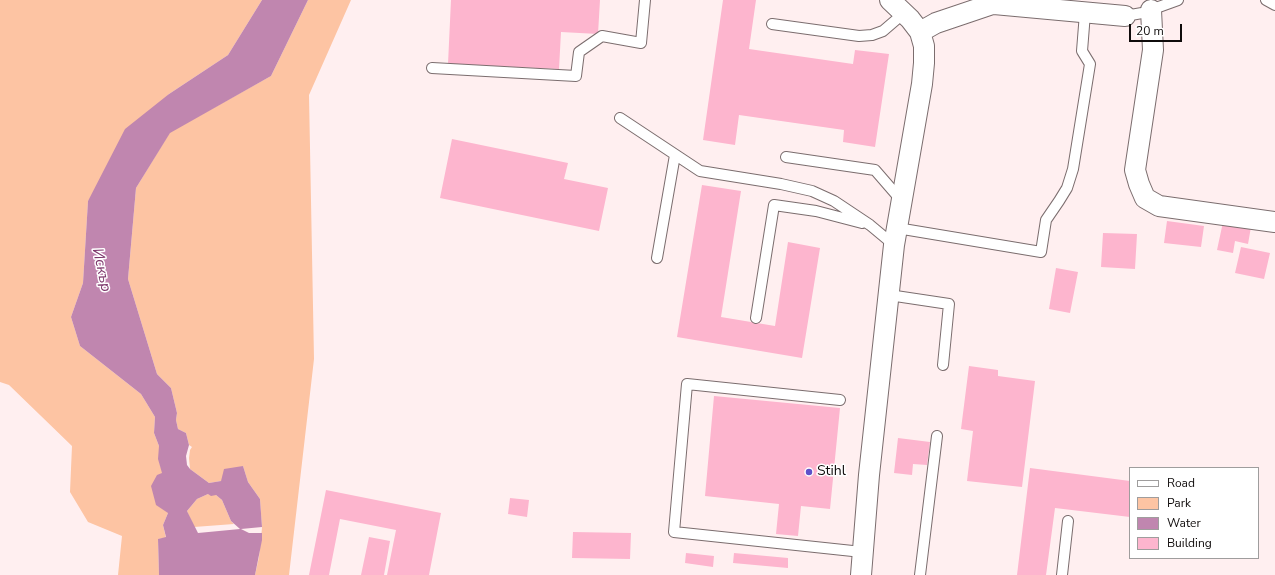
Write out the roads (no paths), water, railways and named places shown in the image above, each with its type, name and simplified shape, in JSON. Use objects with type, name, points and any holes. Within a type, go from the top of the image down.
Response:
[{"type":"street","points":[[920,32],[943,20],[999,2],[1085,13],[1125,16]]},
{"type":"street","points":[[861,575],[869,475],[896,236],[922,84],[924,46],[920,32],[897,7]]},
{"type":"street","points":[[1151,10],[1153,50],[1135,170],[1145,198],[1159,206],[1275,222]]},
{"type":"lane","points":[[432,68],[576,76],[579,52],[602,36],[641,43],[645,0]]},
{"type":"lane","points":[[1125,16],[1151,10],[1178,0]]},
{"type":"lane","points":[[1266,0],[1275,5]]},
{"type":"lane","points":[[772,24],[859,36],[872,35],[883,31],[897,7]]},
{"type":"lane","points":[[756,318],[774,205],[816,211],[870,225],[896,236],[1041,252],[1046,220],[1067,188],[1073,169],[1090,64],[1082,52],[1085,13]]},
{"type":"lane","points":[[620,118],[700,171],[781,184],[812,191],[834,201],[870,225]]},
{"type":"lane","points":[[657,258],[675,155]]},
{"type":"lane","points":[[786,157],[875,170],[901,200]]},
{"type":"lane","points":[[889,295],[949,304],[943,365]]},
{"type":"lane","points":[[840,400],[687,384],[674,532],[862,552]]},
{"type":"lane","points":[[920,575],[937,436]]},
{"type":"lane","points":[[1062,575],[1068,521]]},
{"type":"water","name":"Искър","points":[[262,0],[308,0],[271,76],[170,133],[136,188],[128,279],[157,374],[171,388],[177,413],[176,420],[178,429],[186,433],[189,445],[186,456],[187,465],[209,483],[221,481],[224,469],[243,466],[248,482],[260,499],[262,527],[241,529],[249,533],[262,533],[262,540],[255,575],[159,575],[158,539],[166,537],[163,525],[168,513],[156,505],[151,486],[157,475],[162,473],[158,459],[159,446],[154,433],[155,417],[141,394],[80,346],[71,317],[83,283],[88,201],[125,129],[169,94],[228,55]],"holes":[[[208,494],[211,496],[216,495],[222,500],[231,521],[240,529],[198,533],[187,511],[197,499]]]},
{"type":"place","name":"Stihl","points":[[809,472]]}]
